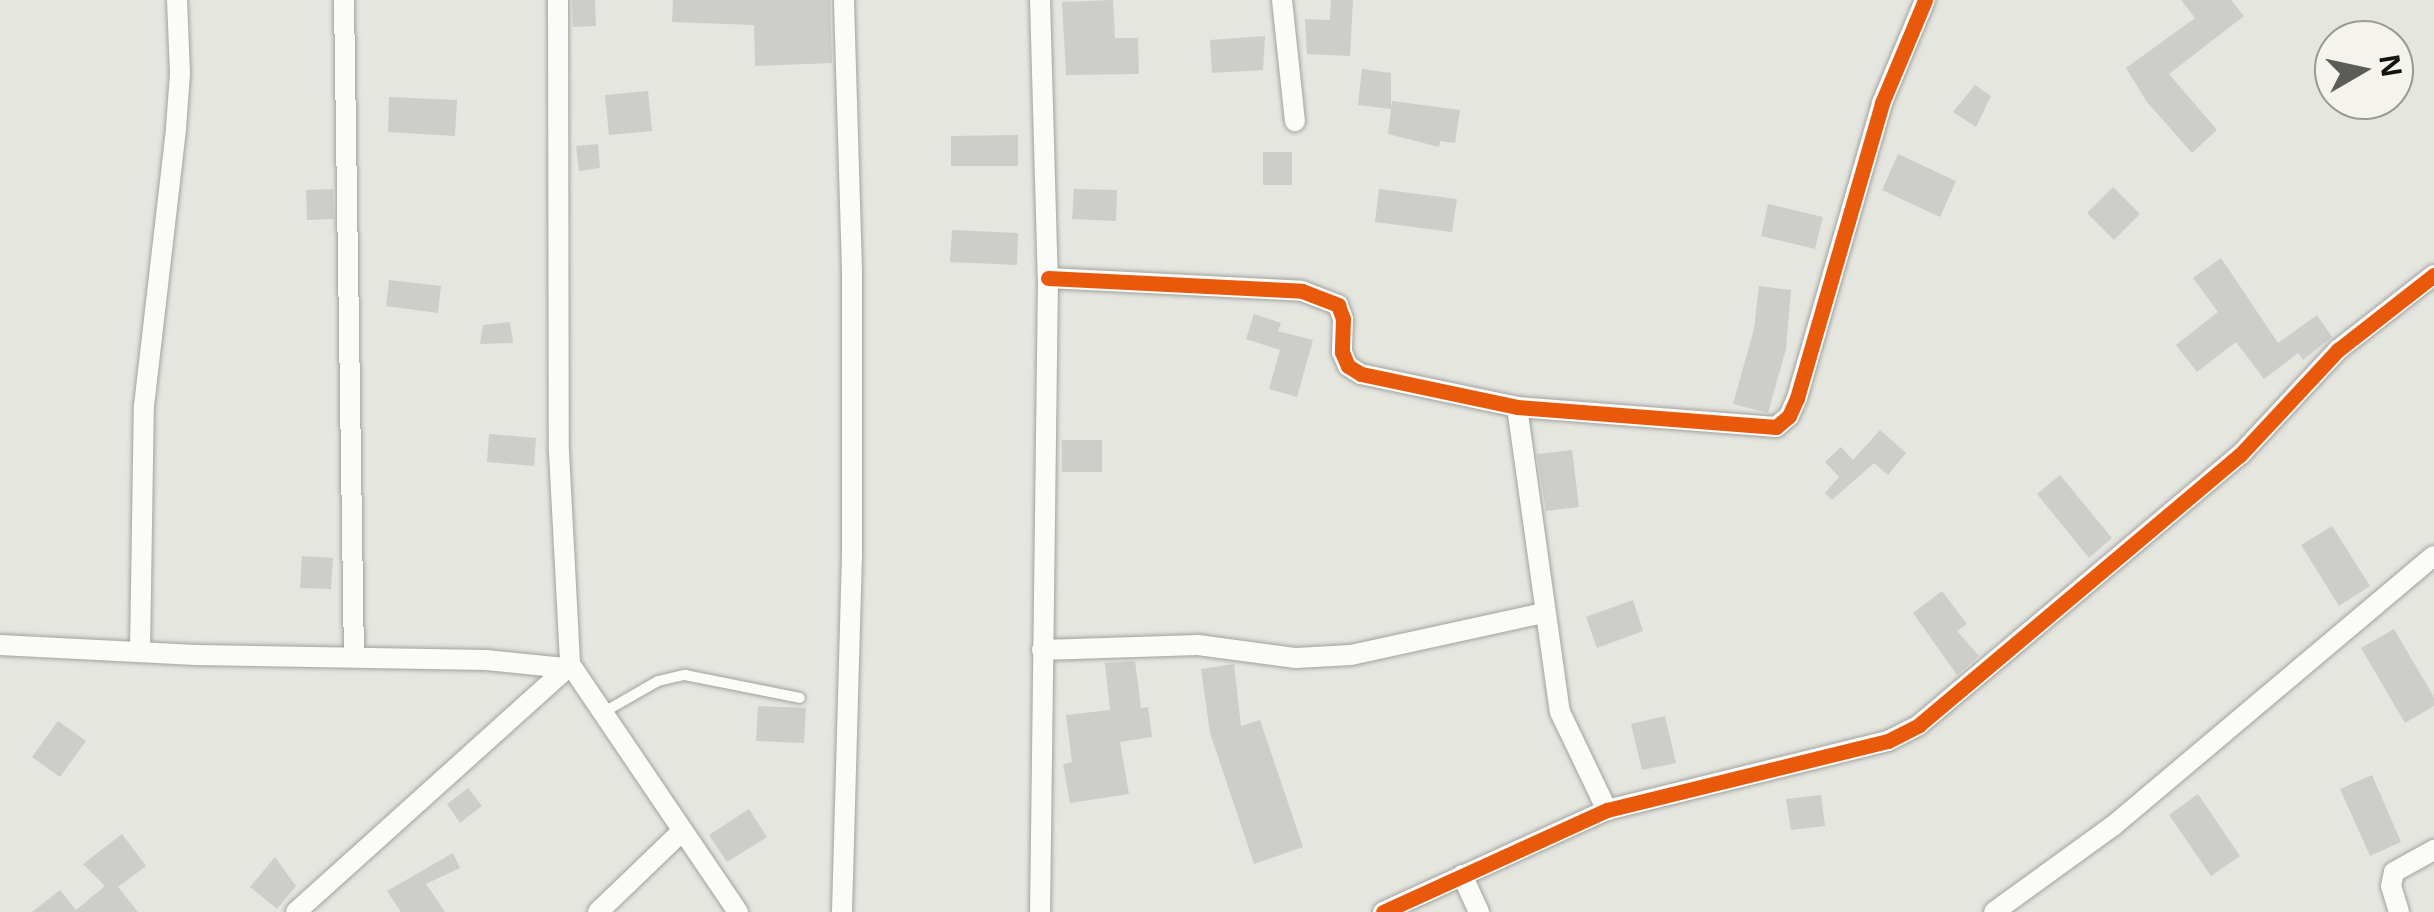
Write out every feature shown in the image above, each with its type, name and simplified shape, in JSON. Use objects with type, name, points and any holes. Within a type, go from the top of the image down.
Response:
[{"type":"street","points":[[140,651],[144,406],[178,110],[176,0]]},
{"type":"street","points":[[344,0],[354,656]]},
{"type":"street","points":[[558,0],[560,452],[568,666],[604,712],[738,912]]},
{"type":"street","points":[[842,912],[852,443],[844,0]]},
{"type":"street","points":[[1040,0],[1048,278],[1040,912]]},
{"type":"street","points":[[1282,0],[1295,121]]},
{"type":"street","points":[[1048,278],[1302,292],[1338,305],[1343,319],[1342,352],[1348,366],[1361,374],[1516,407],[1759,429],[1776,427],[1789,416],[1882,103],[1925,0]]},
{"type":"street","points":[[1383,912],[1607,810],[1888,741],[1919,725],[2213,479],[2338,350],[2434,274]]},
{"type":"street","points":[[1516,407],[1542,613],[1560,712],[1607,810]]},
{"type":"street","points":[[1994,912],[2113,826],[2434,558]]},
{"type":"street","points":[[1042,650],[1198,645],[1296,658],[1351,655],[1542,613]]},
{"type":"street","points":[[0,645],[568,666]]},
{"type":"street","points":[[296,912],[568,666]]},
{"type":"street","points":[[598,912],[681,832]]},
{"type":"street","points":[[2399,912],[2391,886],[2394,872],[2434,850]]},
{"type":"street","points":[[1462,875],[1479,912]]},
{"type":"lane","points":[[604,712],[658,682],[685,675],[800,698]]},
{"type":"building","points":[[572,0],[595,0],[596,26],[573,27]]},
{"type":"building","points":[[673,0],[830,0],[832,63],[755,66],[754,25],[672,22]]},
{"type":"building","points":[[1113,0],[1115,38],[1138,38],[1139,74],[1066,75],[1062,2]]},
{"type":"building","points":[[1331,0],[1353,0],[1350,56],[1307,54],[1305,19],[1330,20]]},
{"type":"building","points":[[2181,0],[2231,0],[2244,16],[2169,74],[2217,130],[2192,153],[2147,102],[2126,68],[2195,18]]},
{"type":"building","points":[[1265,36],[1263,70],[1212,73],[1210,40]]},
{"type":"building","points":[[1362,69],[1391,73],[1391,109],[1358,105]]},
{"type":"building","points":[[1975,85],[1991,96],[1976,127],[1953,112]]},
{"type":"building","points":[[648,91],[652,131],[609,135],[605,95]]},
{"type":"building","points":[[389,97],[457,100],[455,136],[388,132]]},
{"type":"building","points":[[1392,101],[1460,110],[1455,143],[1440,141],[1439,147],[1388,134]]},
{"type":"building","points":[[1018,135],[1018,166],[951,166],[951,136]]},
{"type":"building","points":[[598,144],[600,168],[579,171],[576,146]]},
{"type":"building","points":[[1263,152],[1292,152],[1292,185],[1263,185]]},
{"type":"building","points":[[1898,154],[1956,181],[1940,217],[1882,190]]},
{"type":"building","points":[[2113,187],[2140,214],[2114,240],[2087,213]]},
{"type":"building","points":[[333,189],[334,219],[307,220],[306,190]]},
{"type":"building","points":[[1074,189],[1117,190],[1116,221],[1072,219]]},
{"type":"building","points":[[1379,189],[1457,199],[1452,232],[1375,222]]},
{"type":"building","points":[[1768,204],[1823,217],[1815,249],[1761,236]]},
{"type":"building","points":[[952,230],[1018,233],[1017,265],[950,262]]},
{"type":"building","points":[[2221,258],[2278,343],[2317,315],[2332,337],[2303,360],[2298,353],[2264,379],[2236,342],[2197,372],[2176,345],[2218,312],[2193,278]]},
{"type":"building","points":[[389,280],[441,286],[438,313],[386,306]]},
{"type":"building","points":[[1759,286],[1791,290],[1786,349],[1768,413],[1733,404],[1754,329]]},
{"type":"building","points":[[1254,314],[1281,323],[1278,331],[1313,340],[1297,397],[1269,389],[1280,350],[1246,339]]},
{"type":"building","points":[[510,322],[513,343],[480,344],[483,325]]},
{"type":"building","points":[[1880,430],[1906,453],[1888,475],[1874,463],[1832,500],[1825,493],[1839,477],[1825,462],[1841,447],[1853,460]]},
{"type":"building","points":[[489,434],[536,438],[534,466],[487,462]]},
{"type":"building","points":[[1062,440],[1102,440],[1102,472],[1062,472]]},
{"type":"building","points":[[1572,450],[1579,507],[1546,511],[1537,454]]},
{"type":"building","points":[[2060,475],[2112,538],[2089,558],[2037,494]]},
{"type":"building","points":[[2332,526],[2370,586],[2339,606],[2301,545]]},
{"type":"building","points":[[302,556],[333,558],[331,589],[300,588]]},
{"type":"building","points":[[1942,591],[1967,624],[1957,631],[1979,656],[1957,675],[1913,613]]},
{"type":"building","points":[[1633,600],[1643,631],[1597,648],[1586,617]]},
{"type":"building","points":[[2394,629],[2434,697],[2434,706],[2405,723],[2361,648]]},
{"type":"building","points":[[1135,661],[1141,708],[1148,707],[1152,737],[1120,742],[1129,794],[1070,803],[1063,764],[1072,762],[1066,715],[1110,710],[1105,663]]},
{"type":"building","points":[[1234,664],[1241,726],[1260,720],[1303,847],[1254,864],[1210,733],[1201,669]]},
{"type":"building","points":[[758,706],[806,708],[804,743],[756,741]]},
{"type":"building","points":[[1665,716],[1676,763],[1642,770],[1631,724]]},
{"type":"building","points":[[58,721],[86,741],[60,777],[32,757]]},
{"type":"building","points":[[2372,775],[2401,842],[2370,856],[2340,789]]},
{"type":"building","points":[[468,788],[482,806],[460,823],[447,804]]},
{"type":"building","points":[[2198,794],[2240,856],[2211,876],[2169,815]]},
{"type":"building","points":[[1821,795],[1825,826],[1791,830],[1786,799]]},
{"type":"building","points":[[749,809],[767,837],[727,862],[709,835]]},
{"type":"building","points":[[122,834],[146,866],[118,887],[138,912],[32,912],[60,890],[76,910],[105,886],[83,864]]},
{"type":"building","points":[[453,853],[460,868],[426,884],[445,912],[401,912],[387,891]]},
{"type":"building","points":[[275,857],[296,886],[277,909],[250,887]]},
{"type":"cycle path","points":[[1048,278],[1302,291],[1338,305],[1343,319],[1342,352],[1348,366],[1361,374],[1517,407],[1776,427],[1789,416],[1797,398],[1882,103],[1925,0]]},
{"type":"cycle path","points":[[1383,912],[1607,810],[1888,741],[1919,725],[2240,455],[2338,350],[2434,275]]}]
